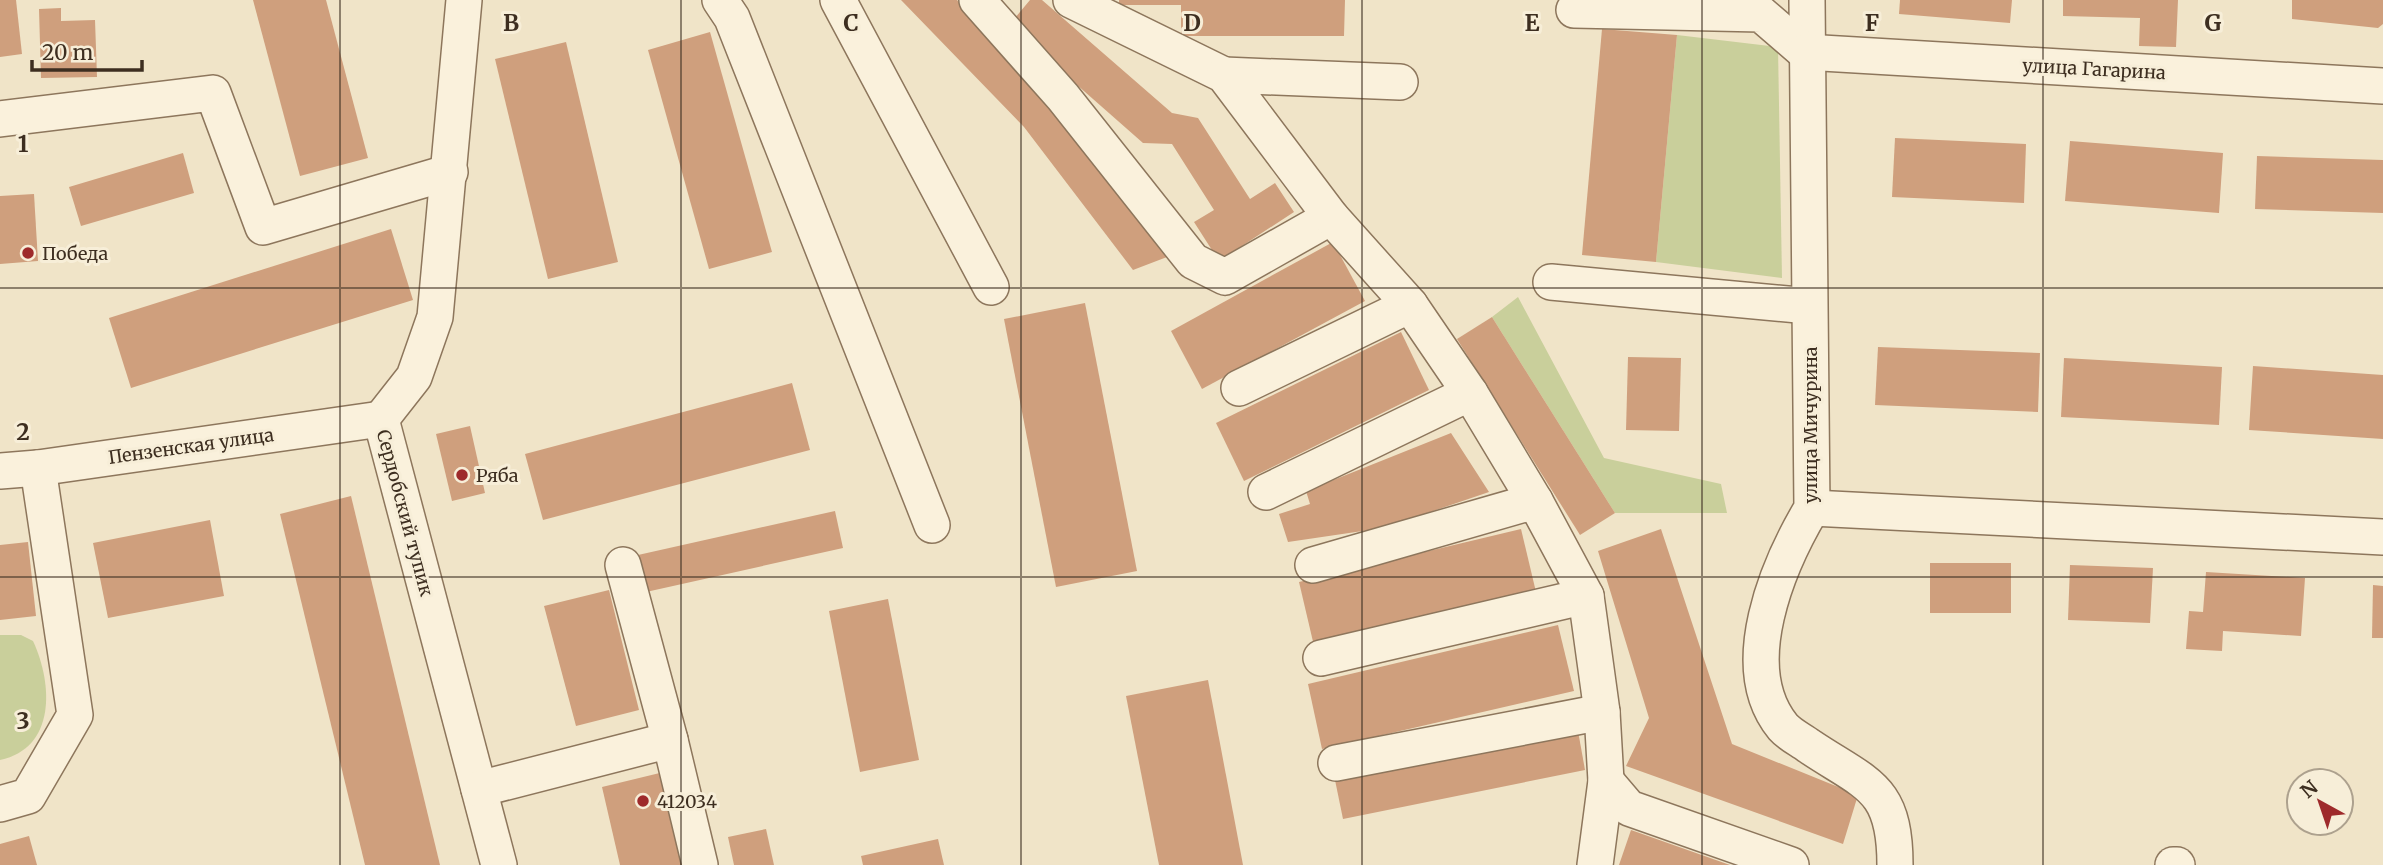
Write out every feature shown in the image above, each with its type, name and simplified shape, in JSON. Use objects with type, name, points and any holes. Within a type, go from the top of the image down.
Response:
[{"type":"street","name":"Сердобский тупик","points":[[464,0],[435,317],[414,377],[381,419],[499,865]]},
{"type":"street","points":[[720,0],[732,18],[932,525]]},
{"type":"street","points":[[838,0],[990,287]]},
{"type":"street","points":[[978,0],[1063,97],[1193,261],[1225,277],[1331,217]]},
{"type":"street","points":[[1071,0],[1224,75],[1399,82]]},
{"type":"street","name":"улица Мичурина","points":[[1807,0],[1805,52],[1812,509],[1791,544],[1772,590],[1761,645],[1767,698],[1784,729],[1866,781],[1887,805],[1895,839],[1895,865]]},
{"type":"street","points":[[1574,10],[1761,14],[1805,52]]},
{"type":"street","name":"улица Гагарина","points":[[1805,52],[2383,86]]},
{"type":"street","points":[[1224,75],[1331,217],[1410,305],[1470,394],[1535,501],[1586,596],[1602,712],[1606,780],[1595,865]]},
{"type":"street","points":[[0,119],[213,93],[264,227],[450,172]]},
{"type":"street","points":[[1551,282],[1809,306]]},
{"type":"street","points":[[1239,388],[1410,305]]},
{"type":"street","points":[[1266,492],[1470,394]]},
{"type":"street","name":"Пензенская улица","points":[[0,471],[38,468],[381,419]]},
{"type":"street","points":[[0,804],[28,796],[75,715],[38,468]]},
{"type":"street","points":[[1313,565],[1535,501]]},
{"type":"street","points":[[1812,509],[2383,537]]},
{"type":"street","points":[[623,565],[700,865]]},
{"type":"street","points":[[1321,658],[1586,596]]},
{"type":"street","points":[[1336,763],[1602,712]]},
{"type":"street","points":[[479,789],[670,740]]},
{"type":"street","points":[[1606,780],[1629,808],[1791,865]]},
{"type":"green space","points":[[1677,35],[1778,47],[1782,278],[1656,262]]},
{"type":"green space","points":[[1518,297],[1604,458],[1721,484],[1727,513],[1615,513],[1492,317]]},
{"type":"green space","points":[[0,635],[21,635],[33,641],[40,658],[46,694],[45,712],[32,742],[18,753],[0,760]]},
{"type":"building","points":[[0,0],[16,0],[22,54],[0,57]]},
{"type":"building","points":[[253,0],[326,0],[368,158],[300,176]]},
{"type":"building","points":[[901,0],[957,0],[1039,93],[1167,257],[1133,270],[1024,127]]},
{"type":"building","points":[[1030,0],[1042,0],[1172,113],[1198,118],[1250,199],[1275,183],[1294,212],[1219,261],[1194,222],[1214,210],[1172,144],[1143,143],[1009,25]]},
{"type":"building","points":[[1119,0],[1345,0],[1344,36],[1181,36],[1181,5],[1119,5]]},
{"type":"building","points":[[1900,0],[2012,0],[2010,23],[1899,14]]},
{"type":"building","points":[[2063,0],[2178,0],[2176,47],[2139,46],[2140,18],[2063,16]]},
{"type":"building","points":[[2292,0],[2383,0],[2383,24],[2378,28],[2292,19]]},
{"type":"building","points":[[61,8],[61,21],[95,20],[97,77],[41,78],[39,9]]},
{"type":"building","points":[[1602,29],[1677,35],[1656,262],[1582,255]]},
{"type":"building","points":[[710,32],[772,252],[709,269],[648,50]]},
{"type":"building","points":[[566,42],[618,262],[548,279],[495,59]]},
{"type":"building","points":[[1895,138],[2026,144],[2024,203],[1892,197]]},
{"type":"building","points":[[2070,141],[2223,153],[2219,213],[2065,201]]},
{"type":"building","points":[[183,153],[194,193],[81,226],[69,187]]},
{"type":"building","points":[[2257,156],[2383,160],[2383,213],[2255,209]]},
{"type":"building","points":[[34,194],[38,261],[0,264],[0,196]]},
{"type":"building","points":[[391,229],[413,300],[131,388],[109,318]]},
{"type":"building","points":[[1333,242],[1365,301],[1202,389],[1171,331]]},
{"type":"building","points":[[1085,303],[1137,571],[1056,587],[1004,319]]},
{"type":"building","points":[[1492,317],[1615,513],[1580,535],[1457,339]]},
{"type":"building","points":[[1401,332],[1429,390],[1244,481],[1216,423]]},
{"type":"building","points":[[1878,347],[2040,353],[2038,412],[1875,405]]},
{"type":"building","points":[[1628,357],[1681,358],[1679,431],[1626,430]]},
{"type":"building","points":[[2064,358],[2222,367],[2219,425],[2061,417]]},
{"type":"building","points":[[2253,366],[2383,375],[2383,439],[2249,430]]},
{"type":"building","points":[[792,383],[810,450],[543,520],[525,454]]},
{"type":"building","points":[[470,426],[485,493],[452,501],[436,434]]},
{"type":"building","points":[[1451,433],[1489,492],[1383,528],[1288,542],[1279,514],[1310,504],[1306,491]]},
{"type":"building","points":[[351,496],[440,865],[365,865],[280,514]]},
{"type":"building","points":[[835,511],[843,548],[646,592],[638,555]]},
{"type":"building","points":[[210,520],[224,596],[108,618],[93,543]]},
{"type":"building","points":[[1521,529],[1536,592],[1314,646],[1299,582]]},
{"type":"building","points":[[1661,529],[1732,744],[1858,795],[1843,844],[1626,766],[1649,718],[1598,551]]},
{"type":"building","points":[[28,542],[36,616],[0,620],[0,545]]},
{"type":"building","points":[[1930,563],[2011,563],[2011,613],[1930,613]]},
{"type":"building","points":[[2070,565],[2153,568],[2150,623],[2068,620]]},
{"type":"building","points":[[2206,572],[2305,578],[2301,636],[2223,631],[2222,651],[2186,649],[2189,611],[2203,612]]},
{"type":"building","points":[[2373,585],[2383,586],[2383,638],[2372,638]]},
{"type":"building","points":[[609,590],[639,710],[576,726],[544,606]]},
{"type":"building","points":[[888,599],[919,760],[860,772],[829,611]]},
{"type":"building","points":[[1558,625],[1574,691],[1322,749],[1308,684]]},
{"type":"building","points":[[1208,680],[1243,865],[1159,865],[1126,696]]},
{"type":"building","points":[[1578,731],[1585,770],[1343,819],[1335,780]]},
{"type":"building","points":[[668,771],[689,865],[620,865],[602,787]]},
{"type":"building","points":[[766,829],[774,865],[734,865],[728,837]]},
{"type":"building","points":[[1631,830],[1730,865],[1619,865]]},
{"type":"building","points":[[29,836],[37,865],[0,865],[0,844]]},
{"type":"building","points":[[938,839],[944,865],[863,865],[861,856]]},
{"type":"place","name":"Победа","points":[[28,253]]},
{"type":"place","name":"Ряба","points":[[462,475]]},
{"type":"place","name":"412034","points":[[643,801]]}]
